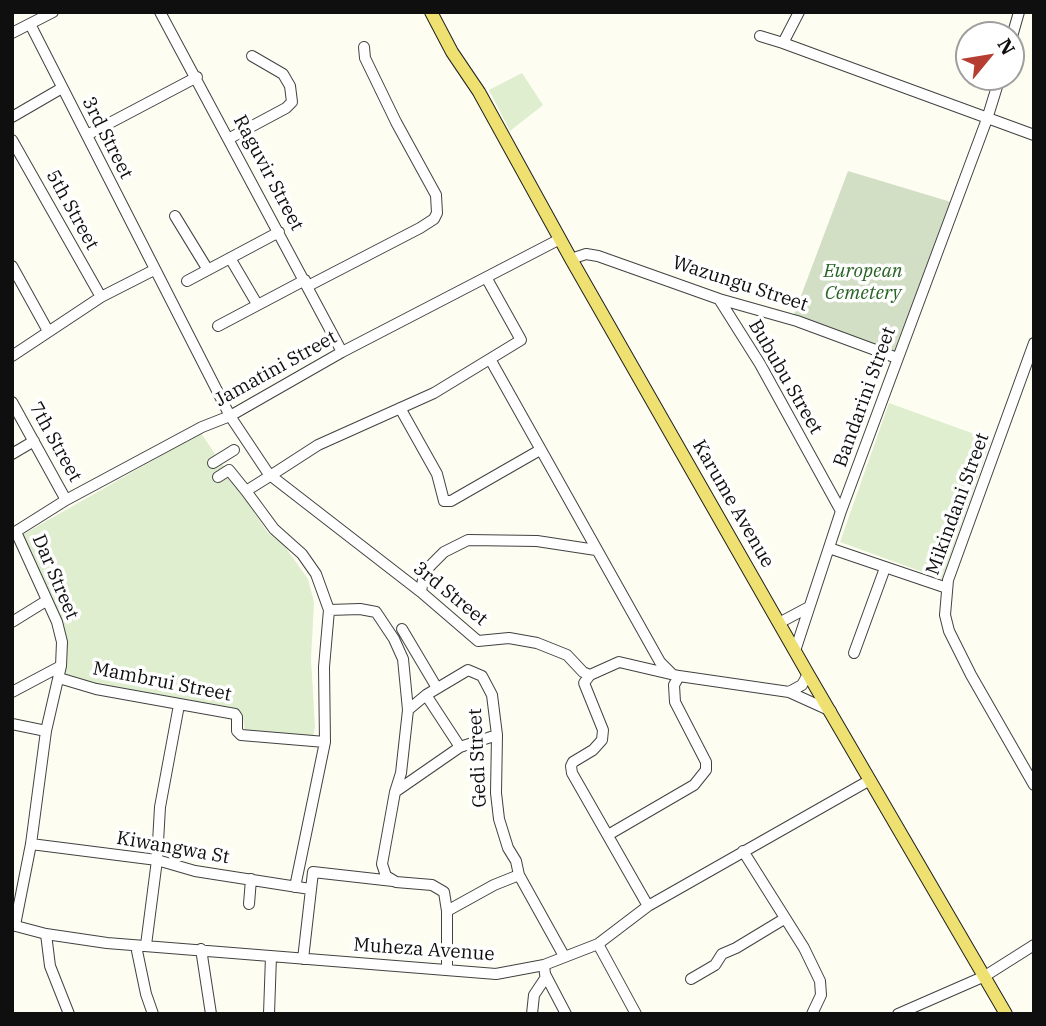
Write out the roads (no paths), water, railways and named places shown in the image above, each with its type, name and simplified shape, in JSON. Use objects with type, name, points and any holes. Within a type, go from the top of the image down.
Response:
[{"type":"main road","name":"Karume Avenue","points":[[431,12],[479,92],[779,624],[1006,1014]]},
{"type":"street","name":"Raguvir Street","points":[[160,12],[230,138],[342,352]]},
{"type":"street","points":[[783,43],[799,12]]},
{"type":"street","points":[[12,33],[47,14]]},
{"type":"street","name":"3rd Street","points":[[30,24],[230,416],[270,475],[421,592],[478,641],[509,638],[537,643],[567,655],[583,672],[590,674]]},
{"type":"street","points":[[760,36],[1034,135]]},
{"type":"street","points":[[218,326],[257,304],[306,283],[434,219],[437,213],[436,195],[396,122],[365,58],[364,47]]},
{"type":"street","points":[[230,138],[286,108],[292,102],[290,86],[284,75],[252,56]]},
{"type":"street","points":[[87,135],[197,77]]},
{"type":"street","points":[[12,117],[62,88]]},
{"type":"street","name":"Bandarini Street","points":[[796,651],[841,511],[996,91]]},
{"type":"street","name":"5th Street","points":[[12,139],[101,297]]},
{"type":"street","points":[[175,216],[208,270]]},
{"type":"street","points":[[187,281],[279,232]]},
{"type":"street","name":"Jamatini Street","points":[[14,533],[66,500],[202,427],[230,416],[342,352],[560,239]]},
{"type":"street","name":"Wazungu Street","points":[[571,259],[586,254],[598,256],[719,299],[797,321],[897,358]]},
{"type":"street","points":[[230,258],[257,304]]},
{"type":"street","points":[[12,266],[48,331]]},
{"type":"street","points":[[12,356],[101,297],[154,270]]},
{"type":"street","points":[[246,491],[318,446],[434,393],[521,340],[487,279]]},
{"type":"street","name":"Bububu Street","points":[[719,299],[760,364],[841,511]]},
{"type":"street","name":"Mikindani Street","points":[[1034,343],[948,580],[945,615],[949,631],[971,675],[1034,785]]},
{"type":"street","points":[[490,359],[660,662],[676,675]]},
{"type":"street","name":"7th Street","points":[[12,402],[66,500]]},
{"type":"street","points":[[400,408],[437,474],[444,501],[450,501],[540,450]]},
{"type":"street","points":[[12,454],[34,441]]},
{"type":"street","points":[[213,463],[234,450]]},
{"type":"street","points":[[218,477],[229,470],[274,529],[302,554],[316,574],[329,610],[324,667],[325,742],[295,887]]},
{"type":"street","name":"Dar Street","points":[[14,533],[57,622],[62,642],[61,666],[46,731],[31,845],[14,925]]},
{"type":"street","points":[[421,592],[424,573],[432,564],[444,552],[468,540],[537,541],[596,550]]},
{"type":"street","points":[[829,548],[947,588]]},
{"type":"street","points":[[854,653],[885,568]]},
{"type":"street","points":[[12,622],[46,601]]},
{"type":"street","points":[[779,624],[809,607]]},
{"type":"street","points":[[329,610],[360,609],[376,612],[394,639],[403,659],[408,710],[401,774],[395,792],[382,864],[386,876],[396,882]]},
{"type":"street","points":[[402,629],[437,688]]},
{"type":"street","points":[[648,906],[572,773],[571,765],[602,740],[603,730],[584,683],[590,674],[619,662],[676,675],[789,692],[831,711]]},
{"type":"street","points":[[12,692],[61,666]]},
{"type":"street","name":"Gedi Street","points":[[408,710],[426,695],[468,670],[482,676],[492,695],[497,735],[496,793],[499,819],[519,875],[564,956]]},
{"type":"street","points":[[789,692],[802,685],[808,674]]},
{"type":"street","points":[[608,835],[694,785],[706,771],[706,762],[675,702],[676,675]]},
{"type":"street","name":"Mambrui Street","points":[[59,678],[96,689],[236,714],[237,731],[241,735],[325,742]]},
{"type":"street","points":[[426,695],[460,747]]},
{"type":"street","points":[[153,1014],[146,993],[141,945],[157,860],[163,782],[178,705]]},
{"type":"street","points":[[12,724],[46,731]]},
{"type":"street","points":[[395,792],[460,747],[497,735]]},
{"type":"street","name":"Muheza Avenue","points":[[14,925],[46,934],[141,945],[496,974],[544,965],[598,944],[648,906],[870,780]]},
{"type":"street","name":"Kiwangwa St","points":[[31,845],[157,860],[195,871],[310,889]]},
{"type":"street","points":[[743,851],[804,948],[820,981],[821,995],[812,1014]]},
{"type":"street","points":[[12,870],[24,873]]},
{"type":"street","points":[[303,959],[313,872],[440,888],[444,892],[447,911],[447,970]]},
{"type":"street","points":[[447,911],[494,885],[519,875]]},
{"type":"street","points":[[249,904],[251,879]]},
{"type":"street","points":[[691,979],[715,965],[722,954],[784,919]]},
{"type":"street","points":[[46,934],[50,966],[69,1014]]},
{"type":"street","points":[[598,944],[636,1014]]},
{"type":"street","points":[[898,1014],[985,976],[1034,945]]},
{"type":"street","points":[[201,949],[211,1014]]},
{"type":"street","points":[[269,1014],[271,956]]},
{"type":"street","points":[[544,965],[547,977],[566,1014]]},
{"type":"street","points":[[532,1014],[534,995],[547,977]]},
{"type":"park label","name":"European Cemetery","points":[[863,283]]}]
